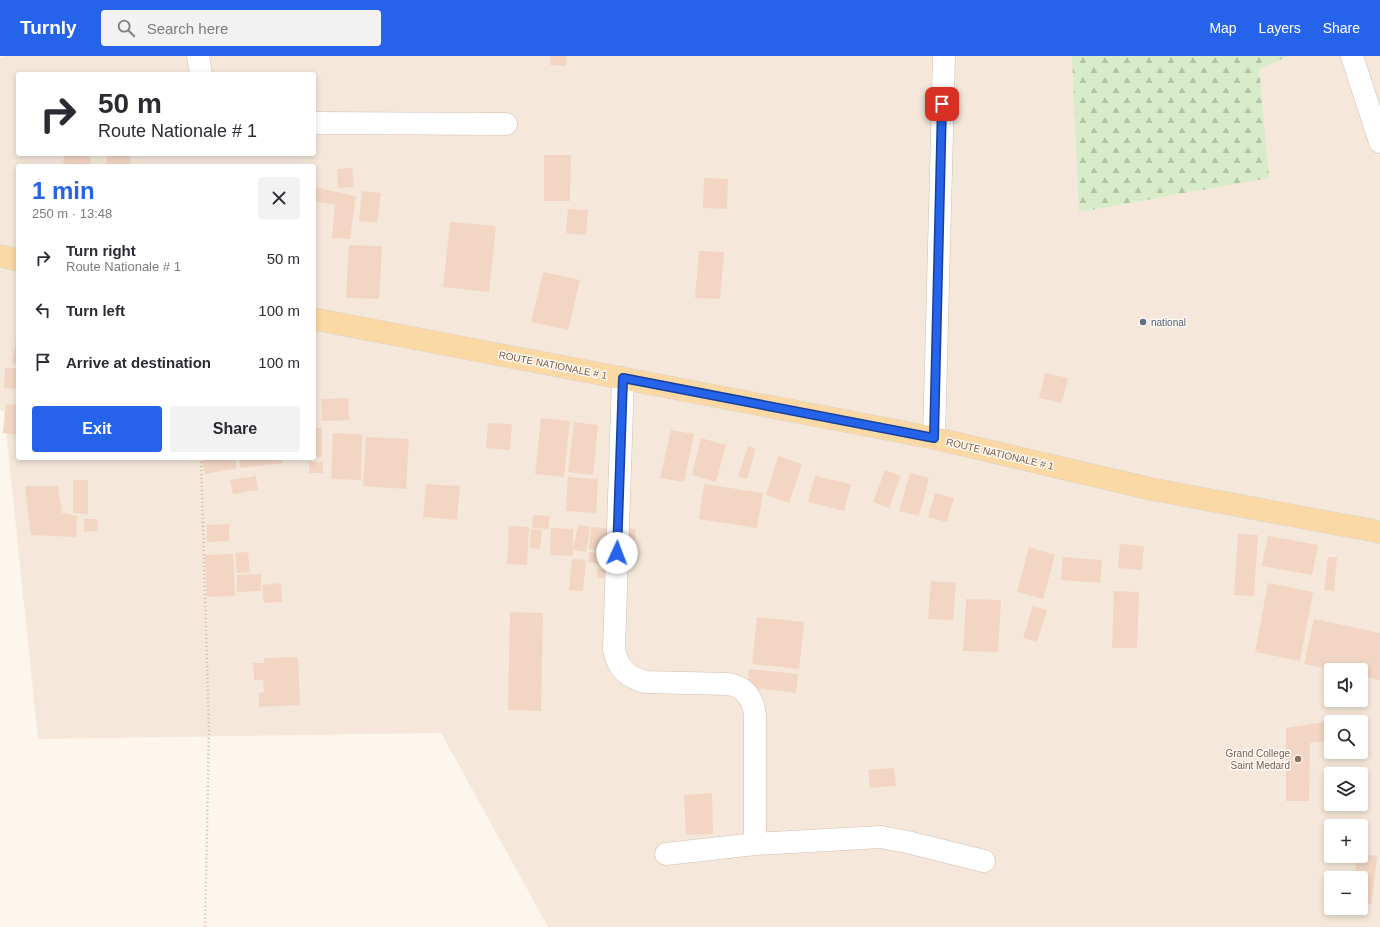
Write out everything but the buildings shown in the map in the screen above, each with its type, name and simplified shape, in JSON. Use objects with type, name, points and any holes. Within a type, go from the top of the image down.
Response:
[{"type":"main road","points":[[0,256],[16,260]]},
{"type":"main road","name":"ROUTE NATIONALE # 1","points":[[316,319],[934,438],[1151,489],[1380,532]]},
{"type":"street","points":[[198,56],[201,72]]},
{"type":"street","points":[[934,438],[944,56]]},
{"type":"street","points":[[1352,56],[1380,142]]},
{"type":"street","points":[[316,123],[506,124]]},
{"type":"street","points":[[623,378],[614,649],[616,660],[623,671],[632,678],[645,682],[728,684],[738,686],[748,694],[754,704],[755,715],[755,844]]},
{"type":"street","points":[[666,854],[755,844],[881,837],[984,861]]},
{"type":"path","points":[[201,460],[209,731],[205,927]]},
{"type":"shaded area","points":[[5,56],[1380,56],[1380,927],[548,927],[441,733],[38,739],[4,411],[0,410],[0,58]]},
{"type":"green space","points":[[1072,56],[1289,56],[1259,69],[1269,178],[1079,212]]},
{"type":"place","name":"national","points":[[1143,322]]},
{"type":"place","name":"Grand College Saint Medard","points":[[1298,759]]},
{"type":"route","points":[[617,553],[623,378],[934,438],[942,104]]}]
